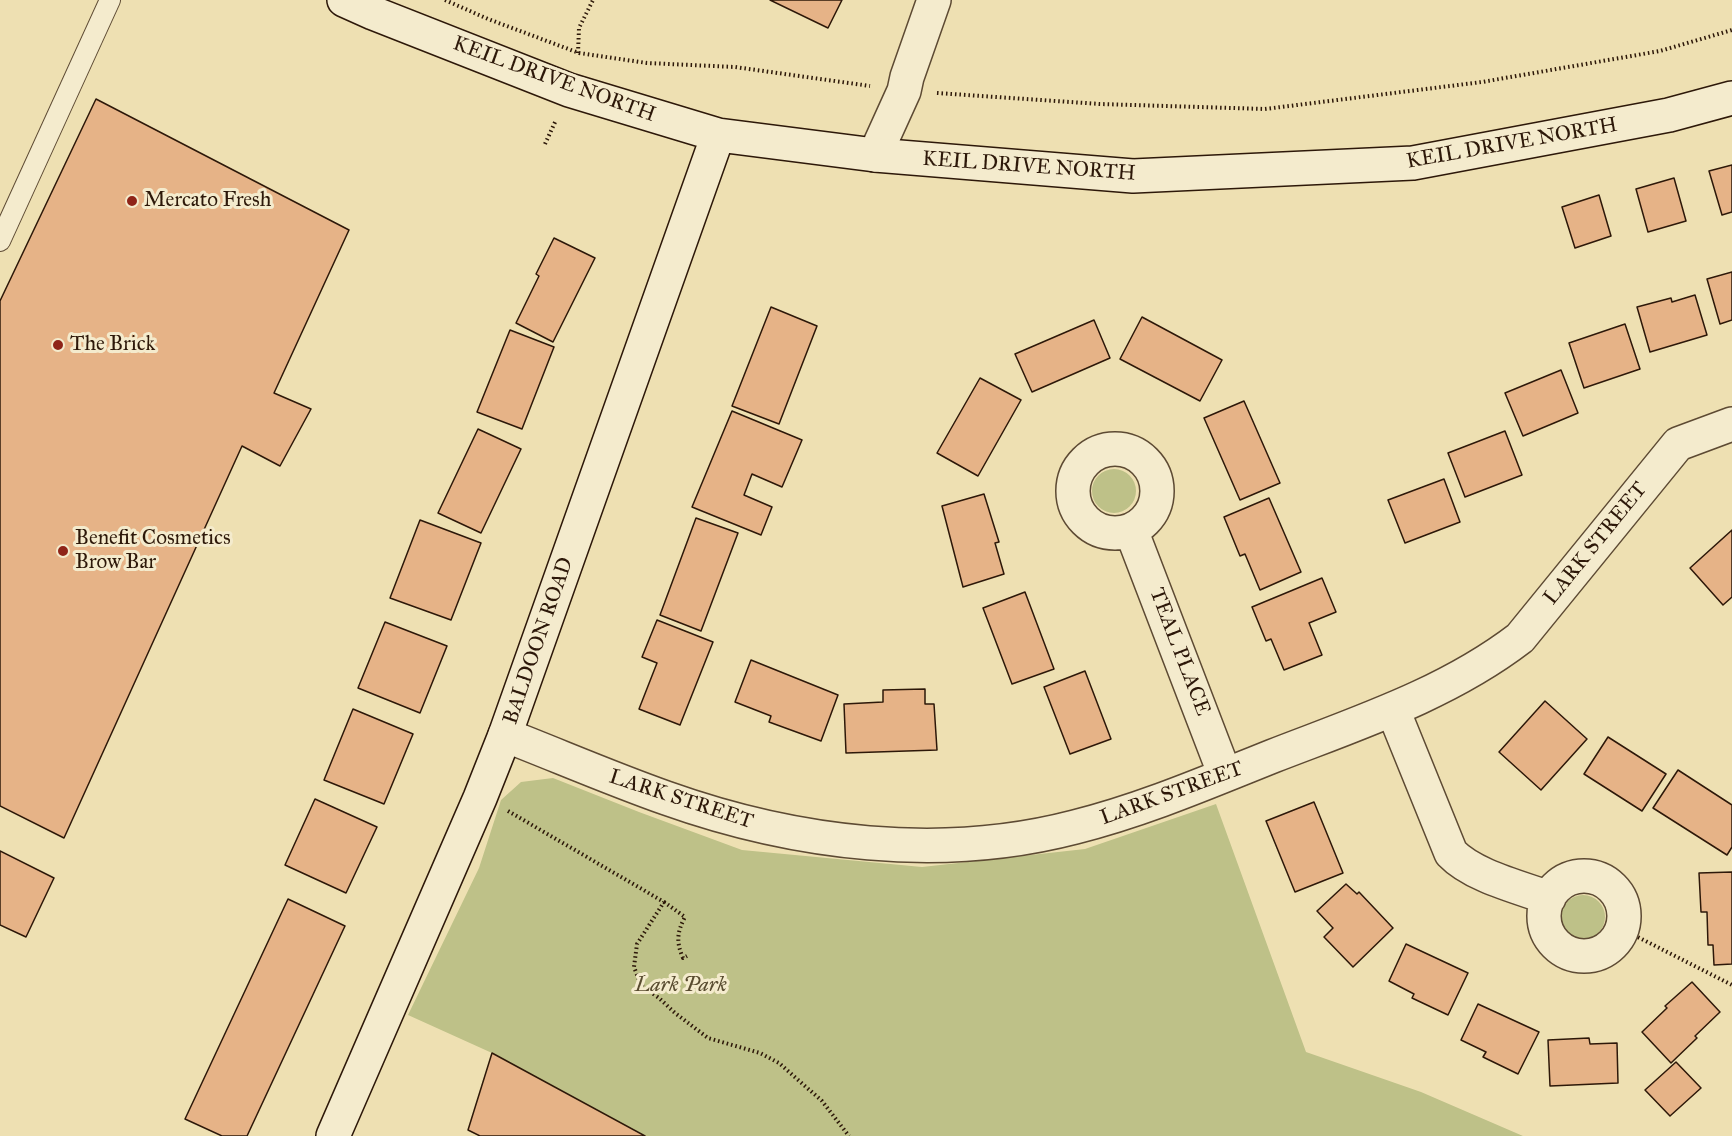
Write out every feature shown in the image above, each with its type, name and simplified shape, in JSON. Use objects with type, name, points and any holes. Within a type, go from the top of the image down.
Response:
[{"type":"street","points":[[875,155],[904,91],[934,0]]},
{"type":"street","name":"KEIL DRIVE NORTH","points":[[365,4],[569,90],[718,135],[875,155],[1133,176],[1413,164],[1669,115],[1732,98]]},
{"type":"street","name":"BALDOON ROAD","points":[[333,1136],[506,735],[718,135]]},
{"type":"street","name":"LARK STREET","points":[[506,735],[669,800],[740,821],[794,833],[896,845],[950,845],[1012,839],[1074,828],[1151,804],[1393,710],[1465,675],[1495,657],[1520,638],[1678,444],[1732,424]]},
{"type":"street","name":"TEAL PLACE","points":[[1131,530],[1225,775]]},
{"type":"street","points":[[1393,710],[1451,853],[1460,862],[1475,870],[1549,898]]},
{"type":"street","points":[[1581,876],[1600,880],[1616,891],[1622,903],[1625,916],[1622,929],[1616,941],[1606,950],[1594,955],[1581,956],[1569,953],[1557,946],[1549,936],[1544,910],[1556,887],[1568,880],[1581,876]]},
{"type":"lane","points":[[0,241],[110,0]]},
{"type":"path","points":[[446,0],[488,19],[579,52],[648,63],[735,67],[904,91],[1100,104],[1265,110],[1482,82],[1660,51],[1732,30]]},
{"type":"path","points":[[480,798],[505,810],[685,916],[678,930],[677,945],[683,958],[687,956]]},
{"type":"path","points":[[664,902],[637,944],[634,967],[640,985],[708,1038],[760,1053],[779,1064],[822,1101],[849,1136]]},
{"type":"path","points":[[1622,929],[1732,986]]},
{"type":"green space","points":[[1114,469],[1123,470],[1130,475],[1135,482],[1135,500],[1130,507],[1123,512],[1114,513],[1105,512],[1098,507],[1093,500],[1092,491],[1093,482],[1098,475],[1105,470]]},
{"type":"green space","name":"Lark Park","points":[[553,778],[742,850],[922,867],[1085,849],[1216,804],[1306,1052],[1421,1092],[1523,1136],[645,1136],[492,1053],[408,1015],[479,868],[501,800],[521,782]]},
{"type":"green space","points":[[1583,895],[1592,896],[1599,901],[1604,908],[1604,926],[1599,933],[1592,938],[1583,939],[1574,938],[1567,933],[1562,926],[1561,917],[1562,908],[1567,901],[1574,896]]},
{"type":"building","points":[[770,0],[842,0],[828,28]]},
{"type":"building","points":[[96,99],[349,230],[274,393],[311,409],[280,466],[242,446],[64,838],[0,806],[0,301]]},
{"type":"building","points":[[1732,165],[1732,212],[1722,215],[1709,171]]},
{"type":"building","points":[[1674,178],[1686,221],[1648,232],[1636,189]]},
{"type":"building","points":[[1599,195],[1611,236],[1575,248],[1562,207]]},
{"type":"building","points":[[554,238],[595,258],[553,342],[516,323],[539,276],[536,274]]},
{"type":"building","points":[[1732,272],[1732,320],[1720,324],[1707,279]]},
{"type":"building","points":[[1695,295],[1707,335],[1650,352],[1637,307],[1671,298],[1672,302]]},
{"type":"building","points":[[771,307],[817,326],[779,424],[732,406]]},
{"type":"building","points":[[1142,317],[1222,360],[1200,401],[1120,359]]},
{"type":"building","points":[[1094,320],[1110,358],[1032,392],[1015,354]]},
{"type":"building","points":[[1625,324],[1640,369],[1584,388],[1569,343]]},
{"type":"building","points":[[510,330],[554,347],[522,429],[477,412]]},
{"type":"building","points":[[1561,370],[1578,413],[1523,436],[1505,393]]},
{"type":"building","points":[[980,378],[1021,400],[978,476],[937,453]]},
{"type":"building","points":[[1244,401],[1280,483],[1240,500],[1204,418]]},
{"type":"building","points":[[732,411],[802,440],[782,487],[752,474],[744,495],[772,507],[761,535],[692,507]]},
{"type":"building","points":[[478,429],[521,449],[481,533],[438,513]]},
{"type":"building","points":[[1505,431],[1522,475],[1465,497],[1448,453]]},
{"type":"building","points":[[1444,479],[1460,522],[1405,543],[1388,500]]},
{"type":"building","points":[[984,494],[999,542],[995,543],[1004,574],[963,587],[942,506]]},
{"type":"building","points":[[1269,498],[1301,572],[1260,590],[1245,554],[1240,556],[1224,517]]},
{"type":"building","points":[[696,518],[738,533],[701,631],[660,615]]},
{"type":"building","points":[[420,520],[481,543],[451,620],[390,598]]},
{"type":"building","points":[[1732,530],[1732,597],[1723,605],[1690,568]]},
{"type":"building","points":[[1322,578],[1336,612],[1309,623],[1322,655],[1284,670],[1271,639],[1266,641],[1252,607]]},
{"type":"building","points":[[1025,592],[1054,669],[1012,684],[983,608]]},
{"type":"building","points":[[657,620],[713,642],[680,725],[639,709],[657,663],[642,657]]},
{"type":"building","points":[[385,622],[447,646],[420,713],[358,688]]},
{"type":"building","points":[[751,660],[838,695],[821,741],[769,722],[771,716],[735,702]]},
{"type":"building","points":[[1085,671],[1111,739],[1070,754],[1044,687]]},
{"type":"building","points":[[925,689],[925,704],[934,704],[937,750],[846,753],[844,704],[883,702],[883,690]]},
{"type":"building","points":[[1545,701],[1587,739],[1541,790],[1499,752]]},
{"type":"building","points":[[353,709],[413,734],[384,804],[324,780]]},
{"type":"building","points":[[1608,737],[1666,774],[1642,811],[1584,774]]},
{"type":"building","points":[[1678,770],[1732,805],[1732,847],[1727,855],[1653,808]]},
{"type":"building","points":[[315,799],[377,827],[346,893],[285,865]]},
{"type":"building","points":[[1314,802],[1343,873],[1295,892],[1266,821]]},
{"type":"building","points":[[0,851],[54,878],[26,937],[0,925]]},
{"type":"building","points":[[1732,872],[1732,964],[1714,965],[1713,945],[1708,945],[1707,912],[1701,912],[1699,873]]},
{"type":"building","points":[[1346,884],[1357,894],[1359,892],[1393,928],[1353,967],[1324,937],[1333,928],[1317,911]]},
{"type":"building","points":[[288,899],[345,926],[247,1136],[222,1136],[185,1119]]},
{"type":"building","points":[[1406,944],[1468,973],[1448,1015],[1412,998],[1414,994],[1389,981]]},
{"type":"building","points":[[1692,982],[1720,1012],[1671,1063],[1642,1032],[1667,1008],[1665,1006]]},
{"type":"building","points":[[1478,1004],[1539,1032],[1518,1074],[1483,1057],[1486,1052],[1461,1040]]},
{"type":"building","points":[[1589,1038],[1590,1044],[1617,1043],[1618,1083],[1550,1086],[1548,1040]]},
{"type":"building","points":[[492,1053],[645,1136],[480,1136],[468,1130]]},
{"type":"building","points":[[1676,1062],[1701,1088],[1670,1116],[1645,1090]]},
{"type":"place","name":"Mercato Fresh","points":[[132,201]]},
{"type":"place","name":"The Brick","points":[[58,345]]},
{"type":"place","name":"Benefit Cosmetics Brow Bar","points":[[63,551]]}]
